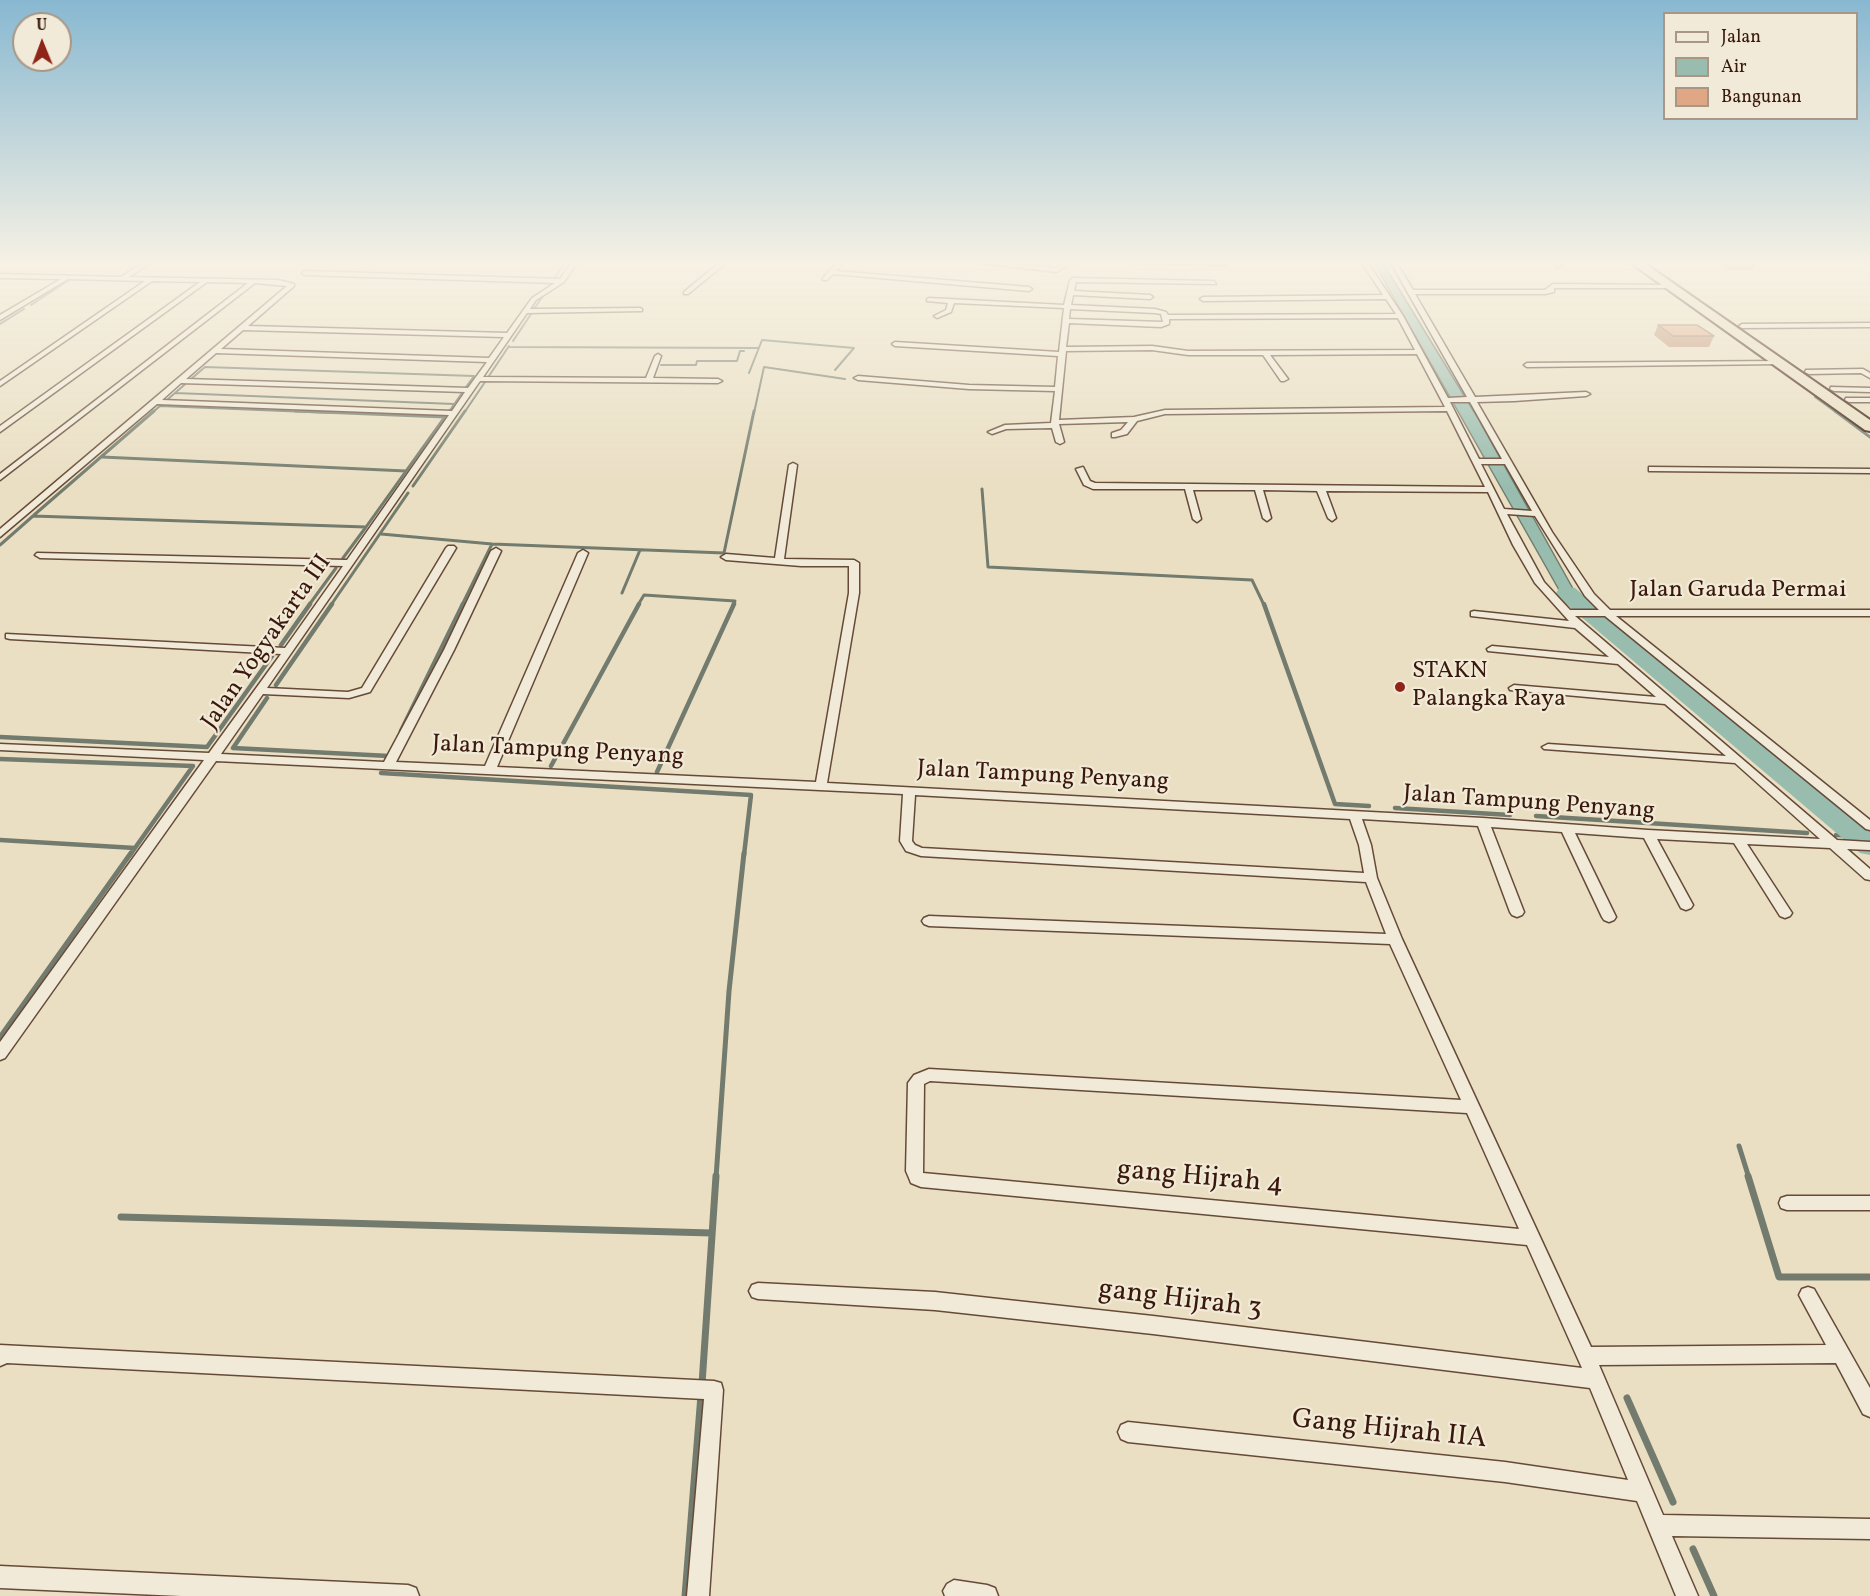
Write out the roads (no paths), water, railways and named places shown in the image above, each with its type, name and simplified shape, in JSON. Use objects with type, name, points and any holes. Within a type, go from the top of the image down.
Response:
[{"type":"highway","points":[[1749,337],[1779,363],[1870,427]]},
{"type":"highway","points":[[1757,337],[1870,415]]},
{"type":"street","points":[[0,384],[67,337]]},
{"type":"street","points":[[0,430],[127,337]]},
{"type":"street","points":[[0,478],[181,337]]},
{"type":"street","points":[[0,534],[231,337]]},
{"type":"street","name":"Jalan Yogyakarta III","points":[[0,1054],[261,691],[507,337]]},
{"type":"street","points":[[1060,441],[1055,423],[1064,337]]},
{"type":"street","points":[[1411,337],[1505,511],[1540,583],[1578,625],[1738,760],[1870,876]]},
{"type":"street","points":[[1438,337],[1535,513],[1600,613],[1870,826]]},
{"type":"street","points":[[895,344],[1062,352],[1152,348],[1188,353],[1419,352]]},
{"type":"street","points":[[215,351],[492,360]]},
{"type":"street","points":[[1265,352],[1284,379]]},
{"type":"street","points":[[649,380],[658,356]]},
{"type":"street","points":[[1527,365],[1779,363]]},
{"type":"street","points":[[1809,372],[1866,371],[1870,376]]},
{"type":"street","points":[[858,378],[969,387],[1057,389]]},
{"type":"street","points":[[479,379],[718,381]]},
{"type":"street","points":[[181,381],[472,390]]},
{"type":"street","points":[[1834,389],[1870,390]]},
{"type":"street","points":[[1446,400],[1586,394]]},
{"type":"street","points":[[1849,400],[1870,400]]},
{"type":"street","points":[[156,402],[456,413]]},
{"type":"street","points":[[992,432],[1005,427],[1134,419],[1172,411],[1450,409]]},
{"type":"street","points":[[1115,435],[1124,432],[1134,419]]},
{"type":"street","points":[[1477,461],[1505,461]]},
{"type":"street","points":[[778,560],[793,465]]},
{"type":"street","points":[[1080,469],[1087,483],[1093,486],[1492,490]]},
{"type":"street","points":[[1652,469],[1870,471]]},
{"type":"street","points":[[1188,486],[1197,519]]},
{"type":"street","points":[[1258,487],[1267,518]]},
{"type":"street","points":[[1320,487],[1332,518]]},
{"type":"street","points":[[1505,511],[1535,513]]},
{"type":"street","points":[[261,691],[349,695],[366,690],[452,548]]},
{"type":"street","points":[[388,766],[449,650],[496,551]]},
{"type":"street","points":[[489,771],[583,553]]},
{"type":"street","points":[[40,555],[350,564]]},
{"type":"street","points":[[726,557],[801,563],[854,563],[854,593],[821,786]]},
{"type":"street","name":"Jalan Garuda Permai","points":[[1566,613],[1870,613]]},
{"type":"street","points":[[1474,615],[1578,625]]},
{"type":"street","points":[[10,636],[288,651]]},
{"type":"street","points":[[1492,649],[1620,661]]},
{"type":"street","points":[[1514,688],[1668,701]]},
{"type":"street","name":"Jalan Tampung Penyang","points":[[0,747],[821,786],[1483,822],[1866,846]]},
{"type":"street","points":[[1548,747],[1738,760]]},
{"type":"street","points":[[909,791],[906,841],[910,848],[921,852],[1371,878]]},
{"type":"street","points":[[1355,816],[1365,845],[1371,878],[1395,939],[1586,1356],[1687,1596]]},
{"type":"street","points":[[1483,822],[1517,912]]},
{"type":"street","points":[[1566,827],[1609,917]]},
{"type":"street","points":[[1648,834],[1686,905]]},
{"type":"street","points":[[1738,839],[1785,913]]},
{"type":"street","points":[[929,921],[1395,939]]},
{"type":"street","name":"gang Hijrah 4","points":[[1471,1107],[929,1075],[919,1079],[916,1083],[914,1171],[917,1178],[921,1180],[1530,1238]]},
{"type":"street","points":[[1787,1203],[1870,1203]]},
{"type":"street","name":"gang Hijrah 3","points":[[758,1291],[946,1303],[1165,1326],[1594,1379]]},
{"type":"street","points":[[1808,1295],[1870,1407]]},
{"type":"street","points":[[0,1357],[1,1354],[714,1390],[698,1596]]},
{"type":"street","points":[[1586,1356],[1841,1354]]},
{"type":"street","name":"Gang Hijrah IIA","points":[[1128,1432],[1505,1472],[1642,1492]]},
{"type":"street","points":[[1656,1525],[1870,1529]]},
{"type":"street","points":[[0,1577],[408,1596]]},
{"type":"street","points":[[954,1591],[987,1596]]},
{"type":"water","points":[[1416,337],[1429,337],[1476,415],[1576,594],[1600,617],[1584,618],[1563,597]]},
{"type":"waterway","points":[[513,341],[515,337]]},
{"type":"waterway","points":[[759,348],[762,340],[854,348],[835,370]]},
{"type":"waterway","points":[[489,376],[509,346]]},
{"type":"waterway","points":[[509,347],[759,348]]},
{"type":"waterway","points":[[749,373],[759,348]]},
{"type":"waterway","points":[[661,365],[696,365],[697,361],[737,361],[740,351],[744,351]]},
{"type":"waterway","points":[[168,399],[205,367],[474,376],[466,387]]},
{"type":"waterway","points":[[754,413],[764,367],[845,379]]},
{"type":"waterway","points":[[464,413],[485,382]]},
{"type":"waterway","points":[[175,393],[454,404]]},
{"type":"waterway","points":[[448,413],[462,393]]},
{"type":"waterway","points":[[1815,397],[1837,413]]},
{"type":"waterway","points":[[152,413],[161,405]]},
{"type":"waterway","points":[[160,406],[334,413]]},
{"type":"waterway","points":[[34,515],[154,411]]},
{"type":"waterway","points":[[295,411],[445,417]]},
{"type":"waterway","points":[[445,417],[449,411]]},
{"type":"waterway","points":[[413,486],[465,411]]},
{"type":"waterway","points":[[492,544],[724,553],[754,411]]},
{"type":"waterway","points":[[1835,411],[1870,437]]},
{"type":"waterway","points":[[366,527],[445,417]]},
{"type":"waterway","points":[[102,457],[406,471]]},
{"type":"waterway","points":[[982,489],[988,567],[1252,580],[1264,605]]},
{"type":"waterway","points":[[331,605],[408,493]]},
{"type":"waterway","points":[[0,545],[33,516],[366,527]]},
{"type":"waterway","points":[[343,558],[366,527]]},
{"type":"waterway","points":[[381,534],[492,544]]},
{"type":"waterway","points":[[462,605],[492,544]]},
{"type":"waterway","points":[[622,593],[640,550]]},
{"type":"waterway","points":[[309,605],[336,568]]},
{"type":"waterway","points":[[1567,593],[1870,846]]},
{"type":"waterway","points":[[638,605],[644,595],[735,601],[733,605]]},
{"type":"waterway","points":[[281,645],[310,604]]},
{"type":"waterway","points":[[276,685],[332,604]]},
{"type":"waterway","points":[[401,731],[463,604]]},
{"type":"waterway","points":[[551,766],[639,604]]},
{"type":"waterway","points":[[657,772],[734,604]]},
{"type":"waterway","points":[[1264,604],[1335,804],[1369,806]]},
{"type":"waterway","points":[[0,737],[207,747],[272,656]]},
{"type":"waterway","points":[[267,698],[233,748],[389,756]]},
{"type":"waterway","points":[[0,759],[193,766],[135,848]]},
{"type":"waterway","points":[[381,773],[751,795],[744,855]]},
{"type":"waterway","points":[[1395,808],[1510,815]]},
{"type":"waterway","points":[[1536,816],[1807,833]]},
{"type":"waterway","points":[[1836,835],[1870,836]]},
{"type":"waterway","points":[[0,840],[135,848]]},
{"type":"waterway","points":[[130,855],[135,848]]},
{"type":"waterway","points":[[0,1037],[131,853]]},
{"type":"waterway","points":[[716,1178],[729,991],[744,853]]},
{"type":"waterway","points":[[1739,1146],[1749,1178]]},
{"type":"waterway","points":[[702,1384],[716,1176]]},
{"type":"waterway","points":[[1748,1176],[1779,1277],[1870,1277]]},
{"type":"waterway","points":[[121,1217],[712,1233]]},
{"type":"waterway","points":[[685,1596],[701,1395]]},
{"type":"waterway","points":[[1627,1398],[1673,1502]]},
{"type":"waterway","points":[[1693,1549],[1714,1596]]},
{"type":"place","name":"STAKN Palangka Raya","points":[[1400,687]]}]
